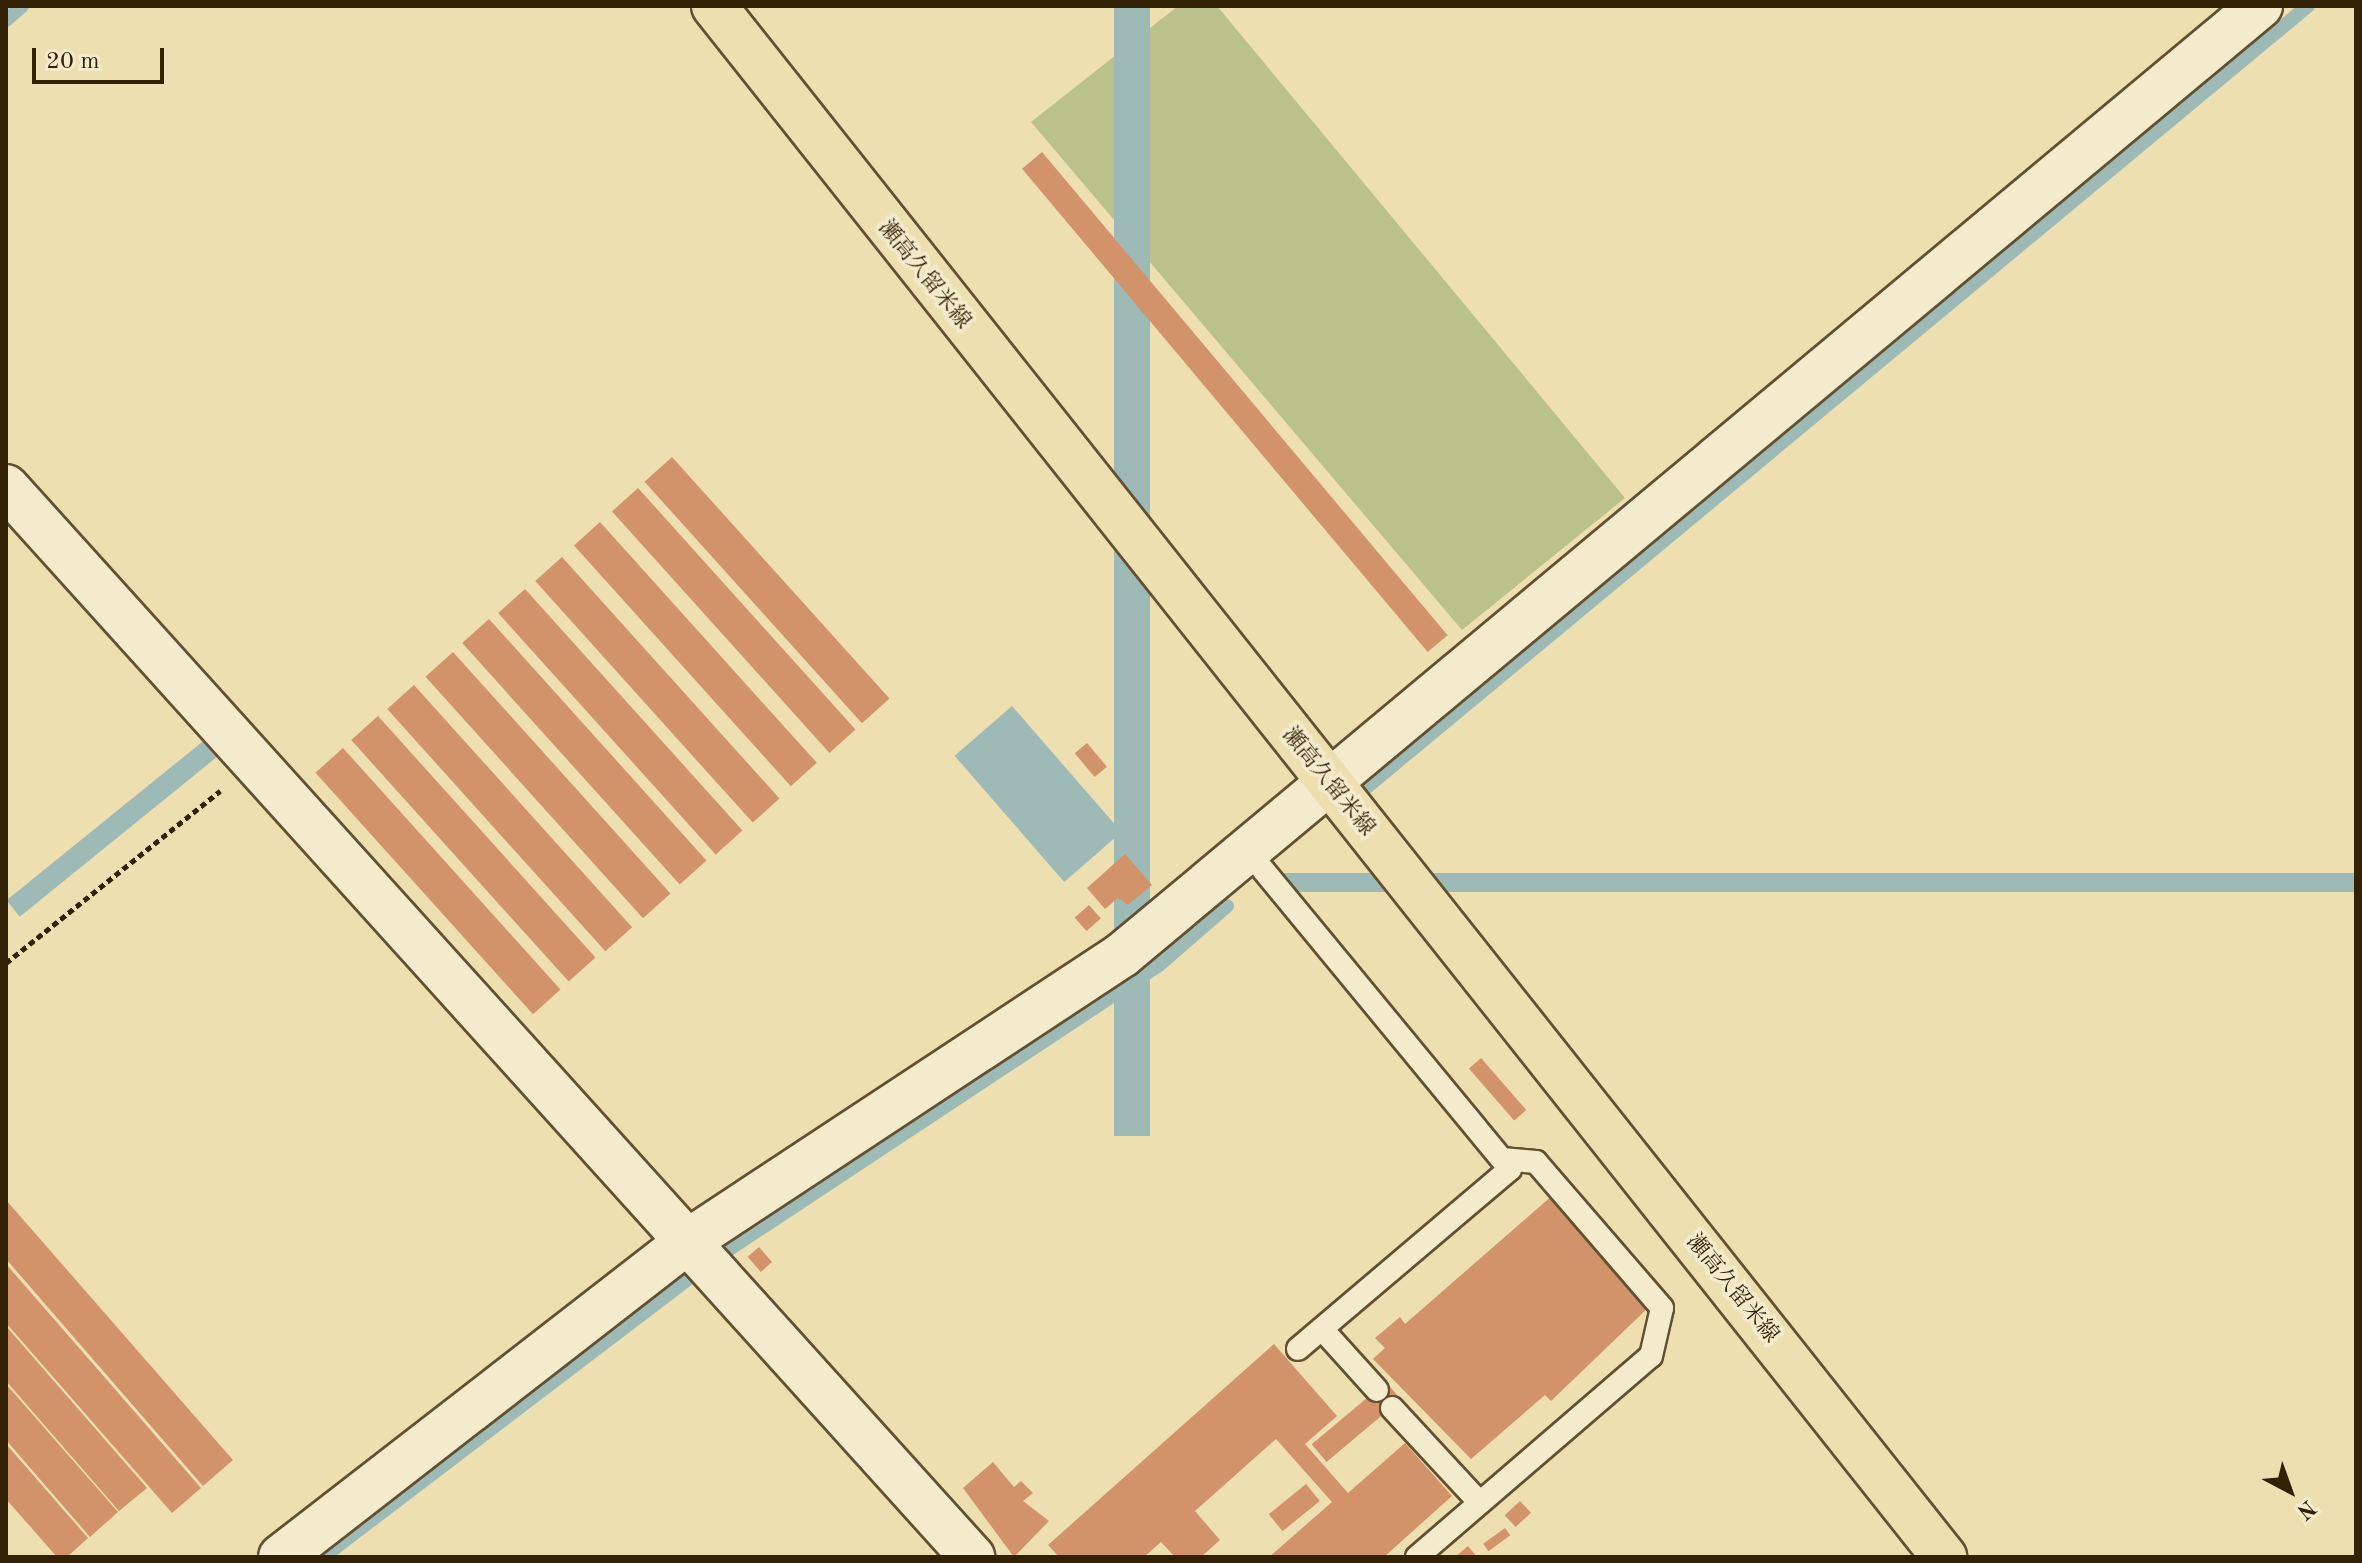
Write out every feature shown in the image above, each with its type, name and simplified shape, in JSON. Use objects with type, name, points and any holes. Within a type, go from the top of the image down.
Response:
[{"type":"main road","name":"瀬高久留米線","points":[[714,6],[889,231],[1944,1557]]},
{"type":"street","points":[[281,1557],[687,1242],[1122,955],[2260,6]]},
{"type":"street","points":[[6,487],[972,1557]]},
{"type":"lane","points":[[1246,849],[1510,1169],[1298,1349]]},
{"type":"lane","points":[[1417,1557],[1651,1356],[1662,1308],[1536,1162],[1502,1159]]},
{"type":"lane","points":[[1322,1329],[1377,1390]]},
{"type":"lane","points":[[1392,1408],[1480,1503]]},
{"type":"path","points":[[6,963],[235,741]]},
{"type":"green space","points":[[1178,6],[1217,6],[1625,498],[1462,630],[1031,122]]},
{"type":"water","points":[[1114,6],[1150,6],[1150,1136],[1114,1136]]},
{"type":"water","points":[[1012,706],[1122,832],[1064,882],[955,756]]},
{"type":"water","points":[[207,738],[220,754],[20,917],[6,900]]},
{"type":"water","points":[[1263,873],[2356,873],[2356,892],[1263,892]]},
{"type":"building","points":[[1042,152],[1448,635],[1428,652],[1022,169]]},
{"type":"building","points":[[672,457],[889,699],[862,723],[645,482]]},
{"type":"building","points":[[638,488],[855,730],[829,753],[612,511]]},
{"type":"building","points":[[600,522],[817,763],[791,786],[574,545]]},
{"type":"building","points":[[562,557],[779,799],[753,823],[535,581]]},
{"type":"building","points":[[525,589],[742,831],[716,855],[498,613]]},
{"type":"building","points":[[489,619],[706,861],[680,885],[462,643]]},
{"type":"building","points":[[453,652],[670,894],[643,918],[426,677]]},
{"type":"building","points":[[414,685],[632,927],[605,951],[387,709]]},
{"type":"building","points":[[378,716],[595,958],[569,982],[351,740]]},
{"type":"building","points":[[1087,743],[1107,767],[1095,777],[1075,753]]},
{"type":"building","points":[[343,748],[560,990],[533,1014],[316,773]]},
{"type":"building","points":[[1125,854],[1152,885],[1128,905],[1118,898],[1105,909],[1087,888]]},
{"type":"building","points":[[1089,905],[1101,919],[1086,931],[1075,917]]},
{"type":"building","points":[[1481,1058],[1526,1110],[1514,1121],[1469,1068]]},
{"type":"building","points":[[1554,1194],[1651,1305],[1551,1401],[1545,1395],[1471,1459],[1373,1359],[1385,1348],[1375,1338],[1400,1317],[1405,1324]]},
{"type":"building","points":[[6,1200],[233,1460],[203,1486],[6,1259]]},
{"type":"building","points":[[759,1247],[772,1262],[761,1272],[748,1257]]},
{"type":"building","points":[[6,1264],[201,1488],[172,1513],[6,1323]]},
{"type":"building","points":[[6,1326],[147,1488],[119,1511],[6,1381]]},
{"type":"building","points":[[1274,1344],[1337,1416],[1305,1444],[1348,1493],[1405,1443],[1452,1496],[1384,1557],[1269,1557],[1332,1502],[1276,1439],[1195,1511],[1220,1540],[1201,1557],[1175,1557],[1161,1542],[1144,1557],[1059,1557],[1048,1545]]},
{"type":"building","points":[[1386,1382],[1401,1400],[1326,1462],[1312,1444]]},
{"type":"building","points":[[6,1384],[118,1512],[90,1537],[6,1440]]},
{"type":"building","points":[[6,1444],[88,1538],[67,1557],[57,1557],[6,1499]]},
{"type":"building","points":[[993,1462],[1014,1487],[1021,1481],[1033,1493],[1023,1501],[1049,1521],[1014,1557],[963,1488]]},
{"type":"building","points":[[1306,1484],[1320,1501],[1283,1531],[1269,1514]]},
{"type":"building","points":[[1520,1501],[1531,1513],[1516,1527],[1505,1515]]},
{"type":"building","points":[[1505,1528],[1510,1535],[1488,1551],[1483,1544]]},
{"type":"building","points":[[1468,1546],[1477,1557],[1455,1557]]},
{"type":"waterway","points":[[6,20],[22,6]]},
{"type":"waterway","points":[[1368,786],[2308,6]]},
{"type":"waterway","points":[[722,1254],[1159,965],[1227,906]]},
{"type":"waterway","points":[[323,1557],[697,1272]]}]
